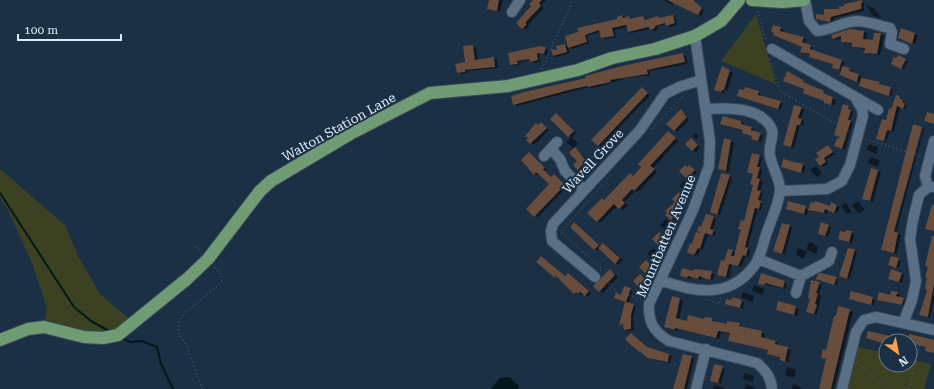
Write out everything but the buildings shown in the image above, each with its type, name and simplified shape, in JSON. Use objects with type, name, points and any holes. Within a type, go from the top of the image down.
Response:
[{"type":"main road","name":"Walton Station Lane","points":[[0,340],[28,329],[44,327],[84,337],[103,338],[117,335],[187,279],[208,260],[260,191],[271,181],[350,134],[430,93],[508,86],[578,70],[612,58],[655,49],[695,36],[721,21],[739,0]]},
{"type":"main road","points":[[752,0],[783,2],[804,0]]},
{"type":"street","points":[[512,12],[520,0]]},
{"type":"street","points":[[804,0],[809,22],[817,31],[836,28],[856,21],[869,27],[890,28],[892,32],[890,44],[904,49]]},
{"type":"street","name":"Mountbatten Avenue","points":[[695,36],[710,141],[708,166],[693,210],[650,302],[649,315],[653,327],[660,335],[669,341],[758,363],[767,371],[772,382],[772,389]]},
{"type":"street","points":[[770,50],[878,110]]},
{"type":"street","name":"Wavell Grove","points":[[596,263],[592,274],[552,241],[550,231],[553,224],[640,130],[665,94],[679,87],[701,80]]},
{"type":"street","points":[[780,191],[827,189],[851,176],[863,116],[862,109],[855,97]]},
{"type":"street","points":[[660,280],[688,290],[712,291],[739,280],[747,274],[758,259],[780,191],[770,157],[773,137],[768,123],[764,118],[753,113],[724,108],[706,109]]},
{"type":"street","points":[[904,321],[912,300],[916,281],[910,246],[911,230],[919,195],[931,187],[924,176],[934,141]]},
{"type":"street","points":[[550,149],[560,159],[565,170],[584,190]]},
{"type":"street","points":[[796,293],[801,276],[828,261],[832,252]]},
{"type":"street","points":[[758,259],[801,276]]},
{"type":"street","points":[[842,389],[856,332],[864,320],[876,316],[904,321],[934,330]]},
{"type":"street","points":[[696,389],[706,349]]},
{"type":"path","points":[[537,80],[573,0]]},
{"type":"path","points":[[755,0],[770,50],[780,91],[858,136],[928,159]]},
{"type":"path","points":[[651,130],[686,92]]},
{"type":"path","points":[[611,175],[560,232],[602,269],[598,274],[617,292],[650,302]]},
{"type":"path","points":[[202,389],[187,347],[178,332],[178,323],[184,314],[222,282],[218,270],[208,260]]},
{"type":"path","points":[[909,389],[923,327]]},
{"type":"path","points":[[850,357],[887,389]]},
{"type":"green space","points":[[756,14],[776,84],[721,61]]},
{"type":"green space","points":[[0,169],[65,225],[78,256],[100,294],[134,323],[118,335],[44,327],[47,308],[33,265],[8,210],[0,197]]},
{"type":"green space","points":[[853,346],[878,351],[878,373],[918,373],[918,361],[931,364],[924,389],[842,389]]},
{"type":"shaded area","points":[[509,377],[519,386],[518,389],[492,389],[500,378]]},
{"type":"waterway","points":[[0,193],[74,307],[91,321],[111,332]]},
{"type":"waterway","points":[[122,338],[130,342],[142,341],[157,347],[161,364],[173,389]]}]
